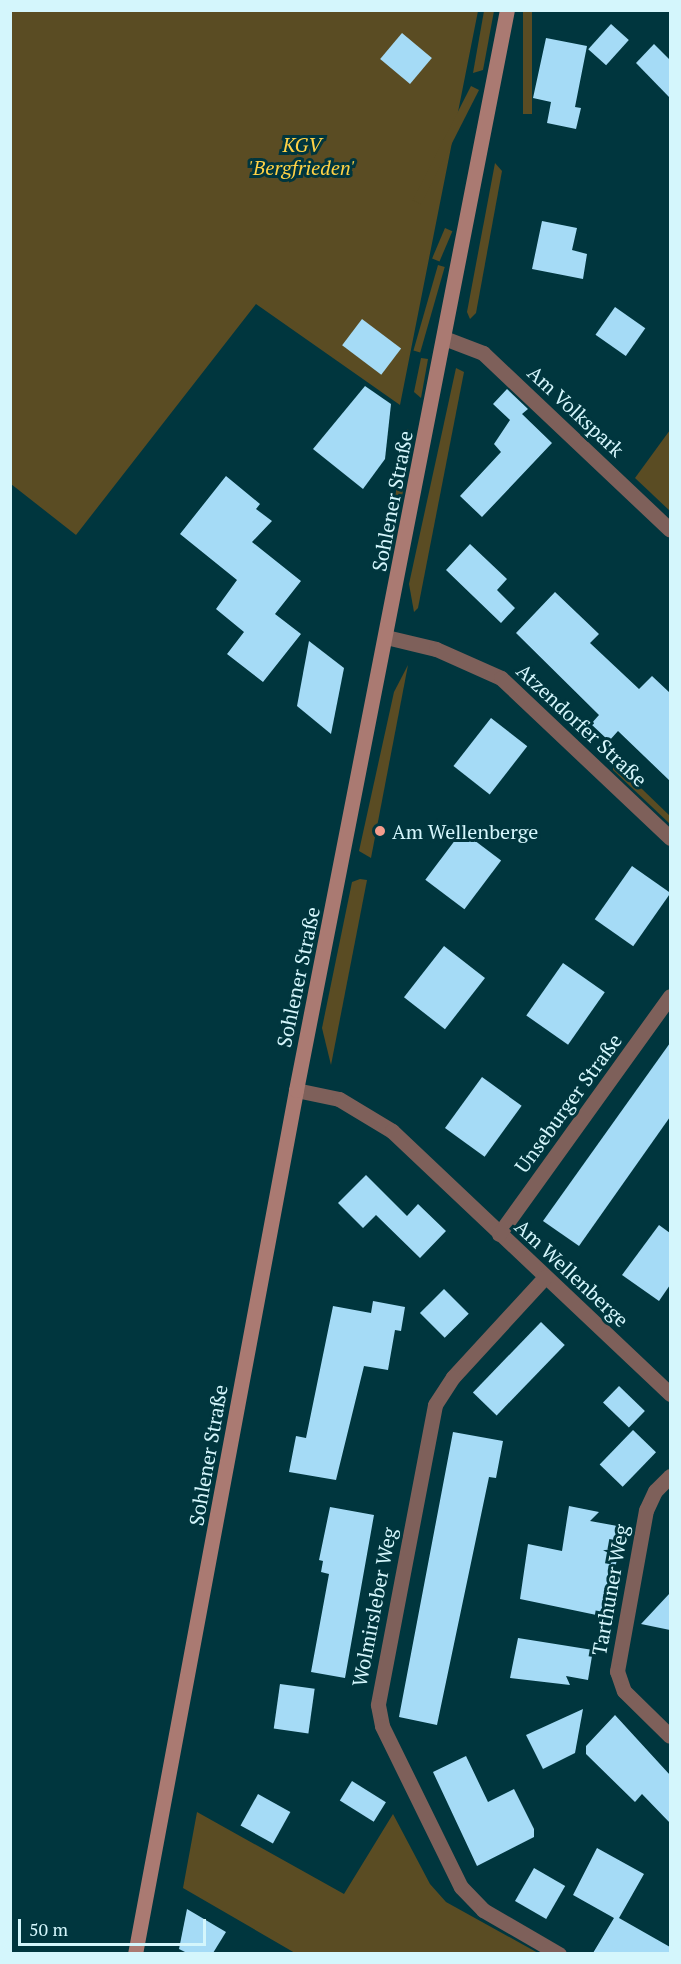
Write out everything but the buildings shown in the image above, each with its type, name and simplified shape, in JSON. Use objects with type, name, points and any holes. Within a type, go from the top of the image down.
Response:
[{"type":"street","name":"Sohlener Straße","points":[[135,1953],[296,1090],[507,10]]},
{"type":"street","name":"Am Volkspark","points":[[444,338],[483,353],[670,530]]},
{"type":"street","name":"Atzendorfer Straße","points":[[386,637],[436,649],[501,678],[670,838]]},
{"type":"street","name":"Unseburger Straße","points":[[499,1234],[670,996]]},
{"type":"street","name":"Am Wellenberge","points":[[296,1090],[339,1099],[378,1121],[670,1391]]},
{"type":"street","name":"Wolmirsleber Weg","points":[[545,1277],[453,1377],[435,1405],[378,1705],[382,1726],[461,1887],[483,1910],[559,1953]]},
{"type":"street","name":"Tarthuner Weg","points":[[670,1476],[655,1491],[645,1513],[617,1671],[624,1691],[670,1736]]},
{"type":"green space","name":"KGV 'Bergfrieden'","points":[[10,11],[478,11],[400,405],[256,304],[76,535],[11,484]]},
{"type":"green space","points":[[484,11],[494,11],[483,70],[473,73]]},
{"type":"green space","points":[[523,11],[532,11],[532,114],[523,114]]},
{"type":"green space","points":[[471,86],[479,90],[421,204],[413,200]]},
{"type":"green space","points":[[495,163],[502,171],[476,313],[470,319],[467,312]]},
{"type":"green space","points":[[445,228],[452,231],[439,262],[432,258]]},
{"type":"green space","points":[[438,265],[445,267],[420,352],[413,351]]},
{"type":"green space","points":[[421,358],[428,359],[421,398],[414,392]]},
{"type":"green space","points":[[456,368],[464,372],[418,608],[414,612],[409,584]]},
{"type":"green space","points":[[407,429],[414,433],[399,512],[392,513]]},
{"type":"green space","points":[[670,430],[670,511],[635,478]]},
{"type":"green space","points":[[391,522],[396,527],[387,572],[381,566]]},
{"type":"green space","points":[[408,665],[371,858],[359,851],[394,692]]},
{"type":"green space","points":[[613,761],[670,816],[670,824],[613,770]]},
{"type":"green space","points":[[360,879],[367,880],[331,1065],[322,1028],[352,882]]},
{"type":"green space","points":[[197,1812],[344,1894],[393,1814],[430,1884],[446,1902],[538,1953],[295,1953],[183,1888]]},
{"type":"place","name":"Am Wellenberge","points":[[380,831]]}]
